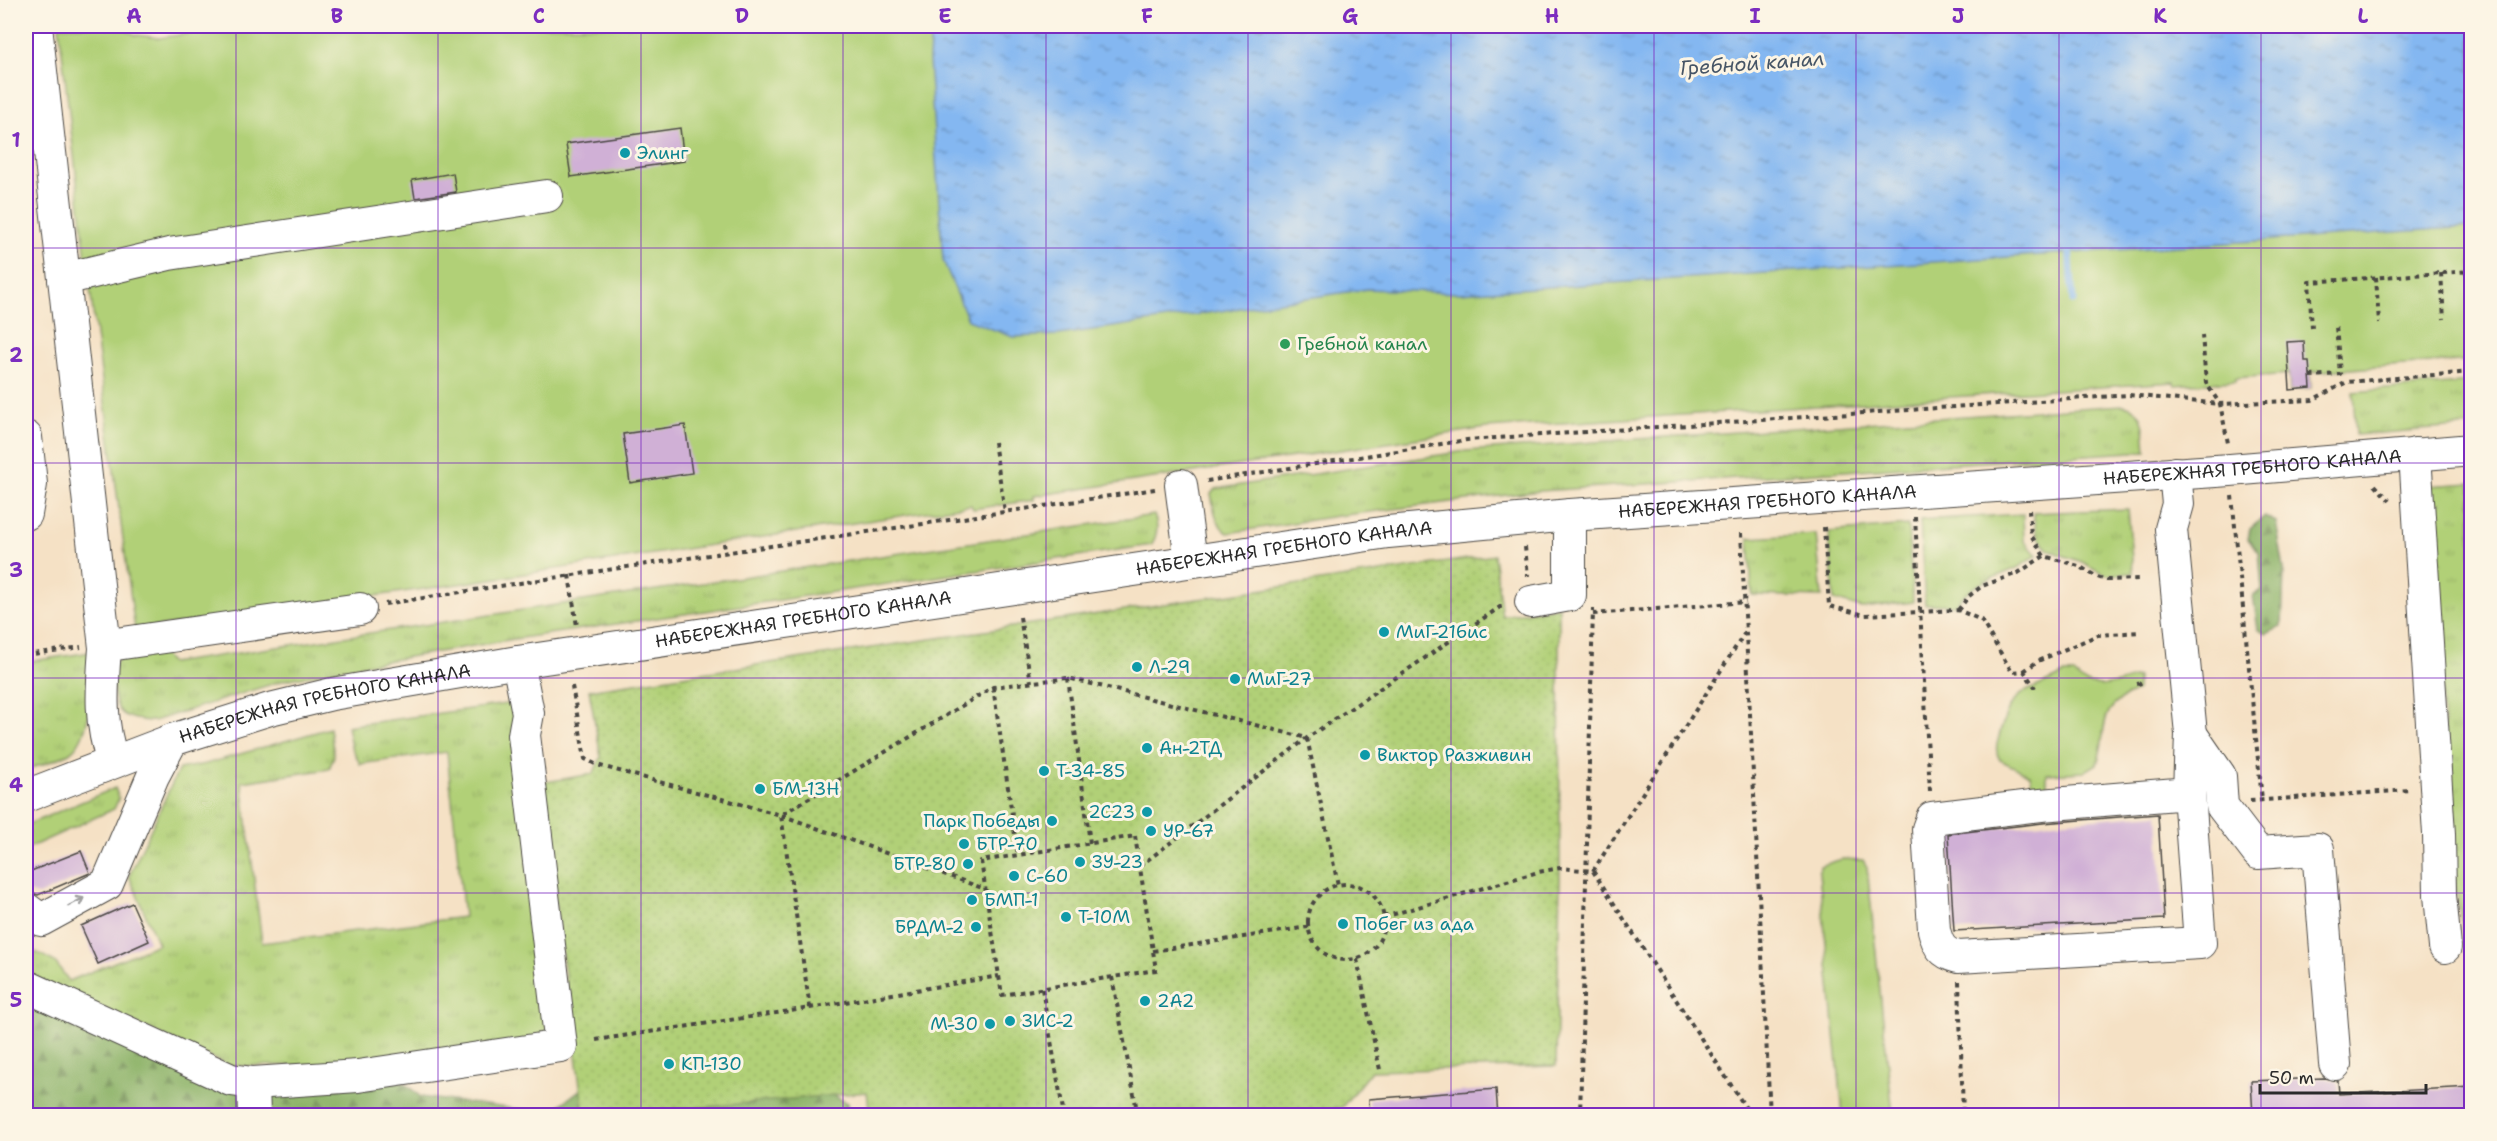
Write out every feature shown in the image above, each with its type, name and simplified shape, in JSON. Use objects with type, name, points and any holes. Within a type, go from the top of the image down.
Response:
[{"type":"street","points":[[36,26],[105,648],[102,704],[104,737],[113,762]]},
{"type":"street","points":[[64,279],[169,254],[548,196]]},
{"type":"street","points":[[26,437],[31,484],[26,514]]},
{"type":"street","name":"НАБЕРЕЖНАЯ ГРЕБНОГО КАНАЛА","points":[[26,796],[172,740],[270,709],[332,694],[518,662],[1388,532],[1570,515],[2472,450]]},
{"type":"street","points":[[2415,454],[2439,834],[2440,895],[2445,946]]},
{"type":"street","points":[[2175,473],[2178,504],[2171,529],[2191,734],[2189,793],[2200,943],[1958,957],[1946,954],[1938,945],[1934,930],[1928,829],[1932,818],[2041,805],[2189,793]]},
{"type":"street","points":[[1181,485],[1191,561]]},
{"type":"street","points":[[1531,602],[1570,594],[1570,515]]},
{"type":"street","points":[[105,648],[360,609]]},
{"type":"street","points":[[26,986],[231,1080],[253,1083],[358,1076],[561,1046],[524,735],[528,713],[518,662]]},
{"type":"street","points":[[2191,734],[2220,776],[2222,806],[2258,853],[2318,849],[2335,1064]]},
{"type":"street","points":[[26,909],[41,920],[107,884],[155,772],[172,740]]},
{"type":"street","points":[[253,1083],[254,1116]]},
{"type":"path","points":[[2312,328],[2309,282],[2472,271]]},
{"type":"path","points":[[2441,273],[2445,319]]},
{"type":"path","points":[[2376,277],[2379,323]]},
{"type":"path","points":[[2336,326],[2340,374],[2348,382]]},
{"type":"path","points":[[2202,335],[2205,383],[2220,404],[2228,446]]},
{"type":"path","points":[[360,609],[725,551],[1005,512],[1467,440],[2129,396],[2220,404],[2312,400],[2348,382],[2472,372]]},
{"type":"path","points":[[2310,376],[2340,374]]},
{"type":"path","points":[[994,442],[1005,512]]},
{"type":"path","points":[[2233,498],[2262,800]]},
{"type":"path","points":[[2029,509],[2031,535],[2044,556],[2079,566],[2097,578],[2138,579]]},
{"type":"path","points":[[1915,516],[1932,818]]},
{"type":"path","points":[[1824,527],[1829,606],[1865,615],[1958,610],[1981,620],[2012,672],[2024,671],[2038,661],[2098,635],[2140,632]]},
{"type":"path","points":[[1741,533],[1770,1116]]},
{"type":"path","points":[[724,543],[725,551]]},
{"type":"path","points":[[1958,610],[1969,596],[1982,586],[2018,573],[2044,556]]},
{"type":"path","points":[[569,575],[578,630]]},
{"type":"path","points":[[1140,866],[1307,738],[1500,607],[1531,602]]},
{"type":"path","points":[[1580,1116],[1590,870],[1593,602]]},
{"type":"path","points":[[1593,614],[1746,602]]},
{"type":"path","points":[[1020,618],[1031,682]]},
{"type":"path","points":[[1590,870],[1747,631]]},
{"type":"path","points":[[26,655],[87,646],[105,648]]},
{"type":"path","points":[[2024,671],[2035,688]]},
{"type":"path","points":[[781,815],[993,687],[1068,678],[1307,738]]},
{"type":"path","points":[[1068,678],[1090,843]]},
{"type":"path","points":[[572,686],[585,759],[597,765],[781,815],[985,889]]},
{"type":"path","points":[[993,687],[1018,855]]},
{"type":"path","points":[[1307,738],[1338,885]]},
{"type":"path","points":[[2222,803],[2414,790]]},
{"type":"path","points":[[781,815],[810,1008]]},
{"type":"path","points":[[1135,836],[1156,970],[1002,995],[981,861],[1018,855],[1135,836]]},
{"type":"path","points":[[1384,916],[1538,872],[1560,868],[1590,870]]},
{"type":"path","points":[[1590,870],[1751,1116]]},
{"type":"path","points":[[1338,885],[1362,888],[1376,899],[1384,916],[1381,938],[1371,952],[1357,959],[1337,960],[1316,946],[1308,927],[1310,909],[1319,895],[1338,885]]},
{"type":"path","points":[[1153,951],[1308,927]]},
{"type":"path","points":[[1958,957],[1963,1116]]},
{"type":"path","points":[[1357,959],[1380,1070]]},
{"type":"path","points":[[596,1040],[810,1008],[999,976]]},
{"type":"path","points":[[1112,977],[1138,1116]]},
{"type":"path","points":[[1042,989],[1064,1116]]},
{"type":"green space","name":"Гребной канал","points":[[59,26],[116,26],[136,35],[159,38],[239,26],[2471,26],[2471,360],[2310,372],[2311,388],[2290,390],[2289,374],[2235,378],[2235,381],[2175,385],[2174,382],[1487,428],[1034,496],[1034,500],[973,509],[971,505],[445,586],[135,630],[86,259]]},
{"type":"green space","points":[[2471,382],[2471,426],[2356,435],[2353,392]]},
{"type":"green space","points":[[2123,405],[2136,411],[2143,422],[2146,451],[1540,491],[1337,516],[1228,533],[1220,526],[1211,494],[1215,489],[1466,451]]},
{"type":"green space","points":[[2471,483],[2471,967],[2455,883],[2427,486]]},
{"type":"green space","points":[[2128,509],[2133,573],[2106,575],[2082,562],[2048,550],[2037,535],[2033,513]]},
{"type":"green space","points":[[2023,514],[2024,541],[2037,555],[2019,567],[1974,587],[1955,605],[1925,604],[1920,520]]},
{"type":"green space","points":[[1154,515],[1157,530],[1152,545],[514,639],[368,664],[285,680],[154,721],[126,716],[117,707],[115,699],[113,673],[117,662],[129,654],[156,648],[171,663]]},
{"type":"green space","points":[[2265,516],[2276,522],[2284,569],[2282,627],[2265,634],[2258,629],[2253,595],[2262,590],[2259,552],[2248,539],[2250,529]]},
{"type":"green space","points":[[1908,525],[1913,602],[1862,608],[1834,600],[1829,532]]},
{"type":"green space","points":[[1816,534],[1822,597],[1752,595],[1749,538]]},
{"type":"green space","name":"Парк Победы","points":[[1494,555],[1502,616],[1559,607],[1560,881],[1556,1066],[1371,1071],[1342,1107],[1301,1115],[870,1115],[867,1092],[616,1115],[584,1115],[539,783],[593,774],[601,757],[589,690]]},
{"type":"green space","points":[[92,652],[90,707],[83,734],[77,745],[64,756],[26,770],[26,662]]},
{"type":"green space","points":[[2064,674],[2074,674],[2081,680],[2096,686],[2137,677],[2137,691],[2114,705],[2109,713],[2105,721],[2097,764],[2084,772],[2047,774],[2047,788],[2033,789],[2030,775],[2000,760],[1997,750],[1998,740],[2010,706],[2022,693]]},
{"type":"green space","points":[[513,703],[555,1041],[367,1064],[230,1066],[26,974],[36,952],[55,962],[69,981],[158,944],[129,876],[179,769],[206,764],[330,728],[334,756],[329,769],[242,782],[262,943],[464,917],[447,752],[360,764],[351,746],[347,726]]},
{"type":"green space","points":[[115,788],[119,798],[114,809],[26,849],[26,825]]},
{"type":"green space","points":[[1842,859],[1863,860],[1867,867],[1893,1115],[1843,1115],[1819,873],[1820,866]]},
{"type":"green space","points":[[26,994],[216,1078],[403,1082],[421,1097],[549,1113],[608,1069],[790,1073],[848,1103],[848,1116],[26,1116]]},
{"type":"water","name":"Гребной канал","points":[[931,26],[2471,26],[2471,227],[1458,293],[1367,289],[1059,335],[1013,337],[968,320],[943,260],[929,60]]},
{"type":"building","name":"Элинг","points":[[680,128],[684,161],[571,177],[566,144]]},
{"type":"building","points":[[453,173],[456,192],[415,198],[412,180]]},
{"type":"building","points":[[2304,341],[2305,361],[2309,361],[2311,388],[2290,390],[2287,342]]},
{"type":"building","points":[[685,425],[692,473],[630,483],[623,434]]},
{"type":"building","points":[[2158,814],[2164,919],[1954,931],[1948,834],[2043,823]]},
{"type":"building","points":[[81,851],[90,873],[38,895],[26,891],[26,873]]},
{"type":"building","points":[[132,903],[149,941],[98,964],[81,926]]},
{"type":"building","points":[[2324,1078],[2338,1081],[2339,1094],[2472,1087],[2472,1116],[2253,1116],[2251,1081]]},
{"type":"building","points":[[1496,1089],[1498,1116],[1370,1116],[1369,1099]]},
{"type":"waterway","points":[[2069,246],[2073,301]]},
{"type":"place","name":"Элинг","points":[[625,153]]},
{"type":"place","name":"Гребной канал","points":[[1285,344]]},
{"type":"place","name":"МиГ-21бис","points":[[1384,632]]},
{"type":"place","name":"Л-29","points":[[1137,667]]},
{"type":"place","name":"МиГ-27","points":[[1235,679]]},
{"type":"place","name":"Ан-2ТД","points":[[1147,748]]},
{"type":"place","name":"Виктор Разживин","points":[[1365,755]]},
{"type":"place","name":"T-34-85","points":[[1044,771]]},
{"type":"place","name":"БМ-13Н","points":[[760,789]]},
{"type":"place","name":"2С23","points":[[1147,812]]},
{"type":"place","name":"Парк Победы","points":[[1052,821]]},
{"type":"place","name":"УР-67","points":[[1151,831]]},
{"type":"place","name":"БТР-70","points":[[964,844]]},
{"type":"place","name":"ЗУ-23","points":[[1080,862]]},
{"type":"place","name":"БТР-80","points":[[968,864]]},
{"type":"place","name":"С-60","points":[[1014,876]]},
{"type":"place","name":"БМП-1","points":[[972,900]]},
{"type":"place","name":"Т-10М","points":[[1066,917]]},
{"type":"place","name":"Побег из ада","points":[[1343,924]]},
{"type":"place","name":"БРДМ-2","points":[[976,927]]},
{"type":"place","name":"2А2","points":[[1145,1001]]},
{"type":"place","name":"ЗИС-2","points":[[1010,1021]]},
{"type":"place","name":"М-30","points":[[990,1024]]},
{"type":"place","name":"КП-130","points":[[669,1064]]}]
